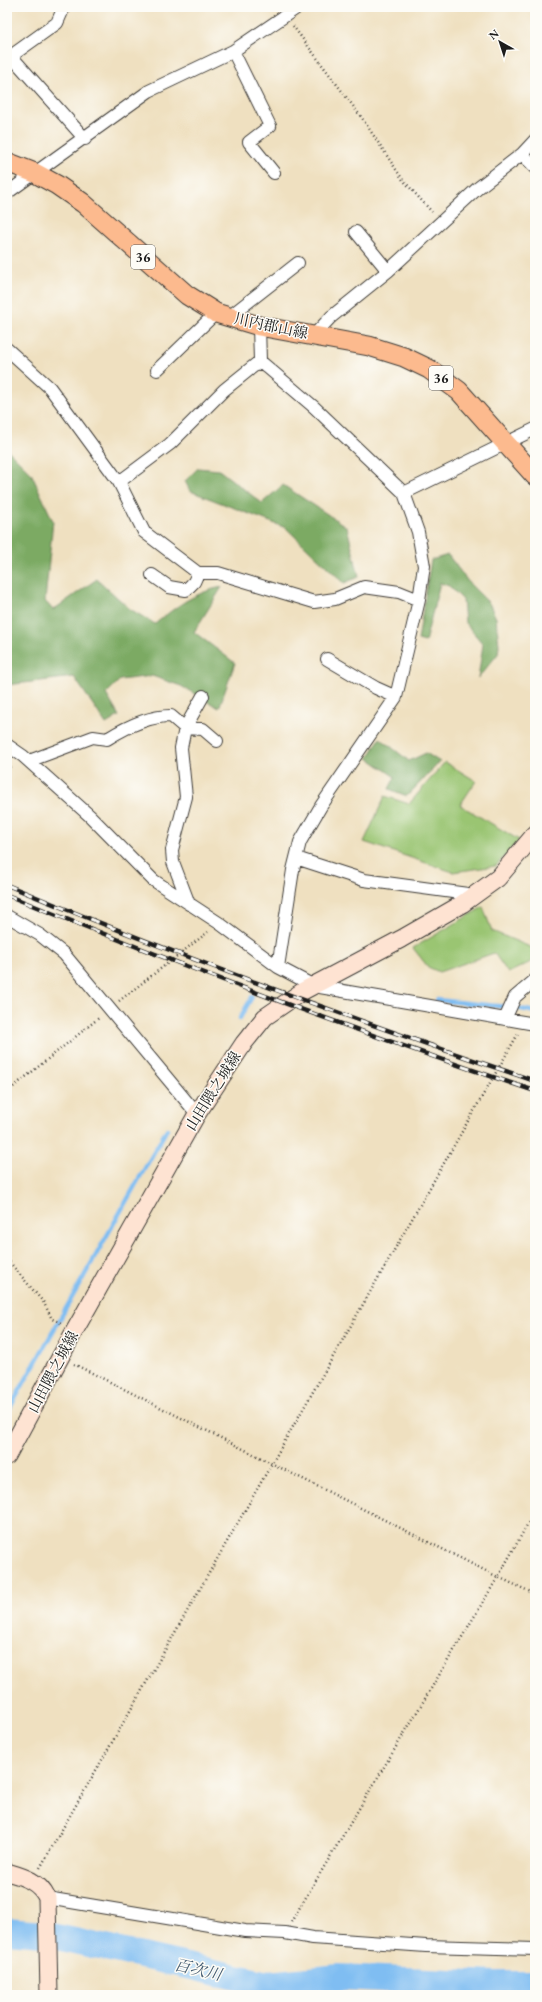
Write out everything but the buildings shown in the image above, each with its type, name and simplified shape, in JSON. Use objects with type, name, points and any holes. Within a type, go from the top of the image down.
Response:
[{"type":"main road","name":"川内郡山線","points":[[7,162],[35,173],[57,185],[83,204],[187,295],[222,315],[259,326],[369,346],[404,357],[429,370],[459,391],[535,476]]},
{"type":"main road","name":"山田隈之城線","points":[[7,1456],[197,1114],[244,1043],[265,1017],[314,986],[401,939],[475,895],[498,878],[535,834]]},
{"type":"main road","points":[[7,1872],[32,1881],[44,1890],[48,1902],[49,1993]]},
{"type":"street","points":[[64,7],[56,23],[9,54],[85,138]]},
{"type":"street","points":[[7,193],[149,91],[233,51],[298,7]]},
{"type":"street","points":[[233,51],[270,126],[249,142],[274,173]]},
{"type":"street","points":[[314,335],[331,317],[388,271],[442,224],[478,188],[522,154],[535,140]]},
{"type":"street","points":[[522,154],[535,167]]},
{"type":"street","points":[[356,232],[388,271]]},
{"type":"street","points":[[156,370],[222,315],[298,263]]},
{"type":"street","points":[[259,326],[260,361],[314,407],[404,493],[418,532],[424,566],[420,600],[396,697],[321,806],[300,842],[278,966]]},
{"type":"street","points":[[7,349],[50,388],[119,482],[144,532],[198,573],[218,573],[314,602],[335,599],[364,586],[398,592],[420,600]]},
{"type":"street","points":[[119,482],[170,444],[224,390],[260,361]]},
{"type":"street","points":[[404,493],[506,444],[535,428]]},
{"type":"street","points":[[152,575],[170,586],[186,590],[194,582],[198,573]]},
{"type":"street","points":[[327,659],[376,688],[396,697]]},
{"type":"street","points":[[189,904],[173,862],[172,850],[186,797],[181,748],[185,728],[203,696]]},
{"type":"street","points":[[29,761],[93,737],[107,739],[127,726],[164,716],[171,716],[185,728],[203,729],[217,741]]},
{"type":"street","points":[[7,745],[29,761],[90,816],[153,880],[278,966],[314,986],[509,1011],[530,1023]]},
{"type":"street","points":[[296,858],[364,880],[475,895]]},
{"type":"street","points":[[7,916],[40,935],[64,954],[197,1114]]},
{"type":"street","points":[[509,1011],[515,997],[535,980]]},
{"type":"street","points":[[48,1902],[245,1931],[285,1933],[313,1938],[426,1946],[535,1949]]},
{"type":"path","points":[[285,16],[362,118],[403,180],[442,224]]},
{"type":"path","points":[[32,1881],[271,1464],[530,1023]]},
{"type":"path","points":[[7,1258],[44,1303],[52,1318],[61,1324]]},
{"type":"path","points":[[61,1358],[271,1464],[535,1594]]},
{"type":"path","points":[[285,1933],[498,1577],[535,1511]]},
{"type":"green space","points":[[7,449],[31,473],[53,521],[45,601],[53,610],[97,579],[130,609],[155,624],[194,596],[222,587],[194,632],[235,663],[219,708],[181,686],[152,676],[120,680],[106,694],[119,716],[106,724],[74,677],[7,685]]},
{"type":"green space","points":[[198,468],[219,470],[262,503],[283,485],[347,527],[359,577],[344,583],[286,528],[190,491],[185,481]]},
{"type":"green space","points":[[448,555],[470,584],[489,603],[496,618],[499,645],[498,654],[478,678],[483,644],[465,623],[463,600],[449,586],[440,583],[425,642],[418,640],[431,560]]},
{"type":"green space","points":[[380,738],[409,761],[426,753],[440,762],[407,796],[389,789],[395,777],[368,758]]},
{"type":"green space","points":[[445,762],[476,781],[460,805],[519,840],[496,866],[453,872],[364,842],[385,796],[409,804]]},
{"type":"green space","points":[[483,907],[492,931],[535,949],[535,960],[508,973],[494,953],[439,972],[428,967],[413,948]]},
{"type":"waterway","points":[[240,1018],[252,997]]},
{"type":"waterway","points":[[437,1000],[517,1008],[535,1012]]},
{"type":"waterway","points":[[7,1413],[167,1129]]},
{"type":"waterway","name":"百次川","points":[[7,1931],[43,1934],[268,1984],[339,1977],[495,1984],[535,1984]]},
{"type":"railway","points":[[7,885],[137,938],[269,988],[535,1081]]},
{"type":"railway","points":[[7,895],[270,998],[468,1069],[535,1091]]}]
